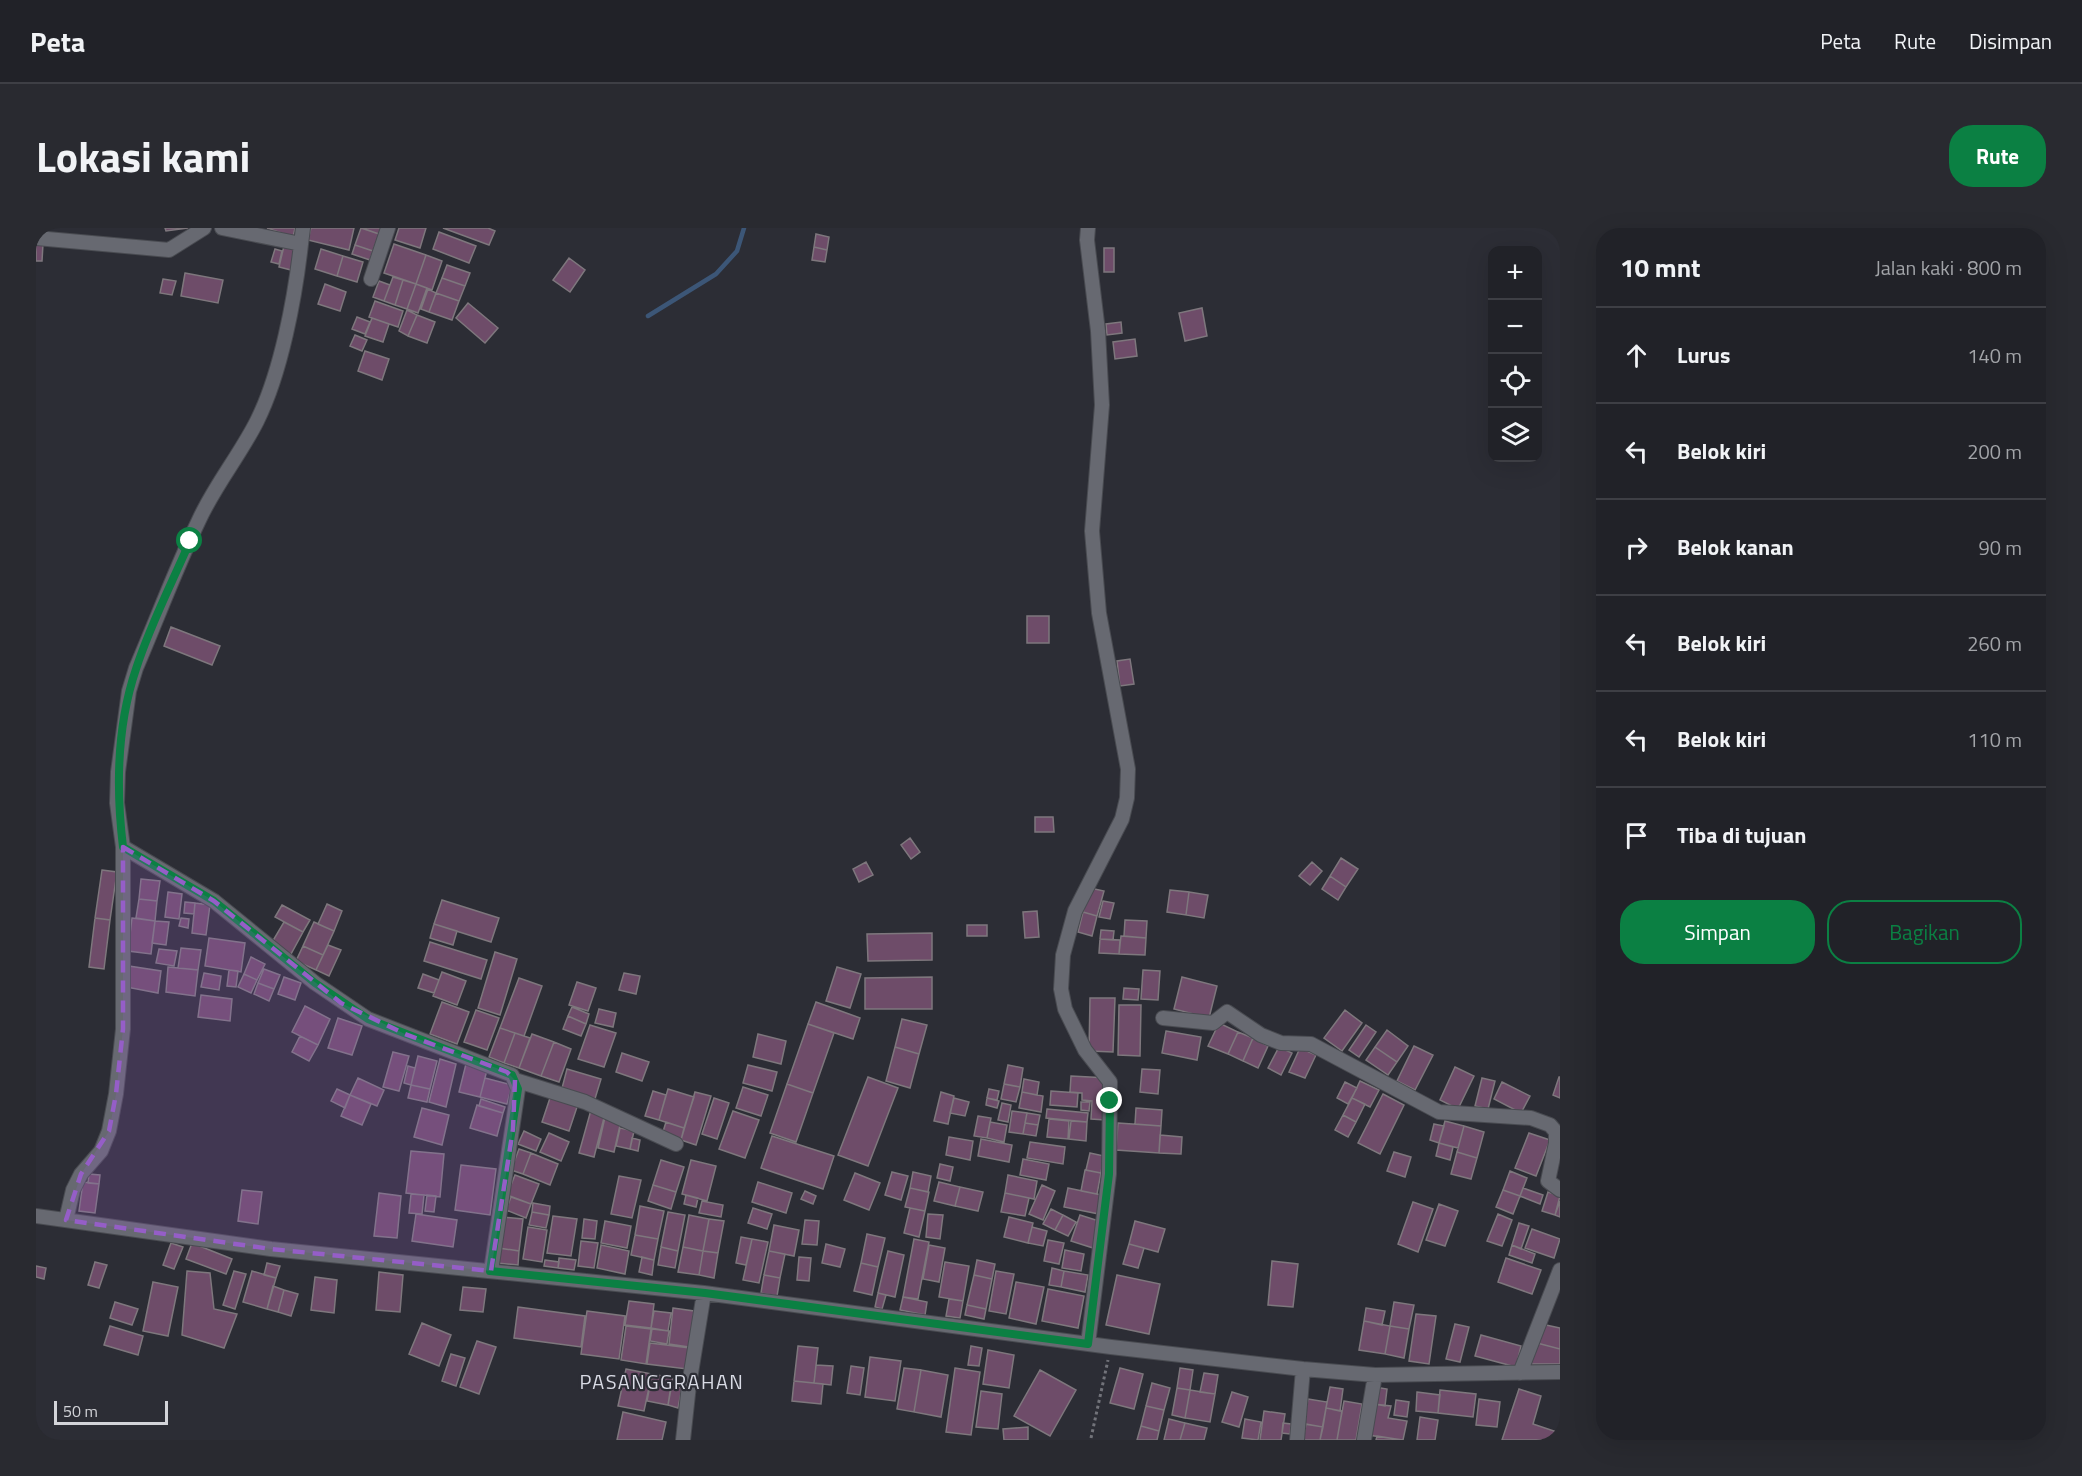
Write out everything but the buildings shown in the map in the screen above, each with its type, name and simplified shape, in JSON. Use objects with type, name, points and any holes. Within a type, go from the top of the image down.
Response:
[{"type":"street","points":[[36,238],[169,250],[204,228]]},
{"type":"street","points":[[222,228],[301,244]]},
{"type":"street","points":[[66,1220],[77,1182],[100,1150],[109,1131],[117,1094],[123,1029],[123,847],[117,803],[118,772],[134,675],[198,522],[212,493],[257,422],[270,390],[291,309],[303,228]]},
{"type":"street","points":[[371,279],[388,228]]},
{"type":"street","points":[[1088,228],[1087,240],[1098,332],[1102,405],[1092,531],[1099,613],[1128,769],[1127,798],[1122,819],[1075,911],[1063,956],[1061,989],[1065,1009],[1085,1050],[1110,1082],[1109,1174],[1088,1344]]},
{"type":"street","points":[[123,847],[214,901],[341,1003],[368,1019],[507,1072],[515,1080],[518,1089],[513,1129],[490,1271]]},
{"type":"street","points":[[1163,1018],[1213,1023],[1227,1012],[1261,1035],[1281,1043],[1311,1044],[1439,1112],[1531,1118],[1555,1126],[1556,1143],[1548,1181],[1560,1190]]},
{"type":"street","points":[[515,1080],[585,1102],[676,1144]]},
{"type":"street","points":[[36,1216],[271,1249],[705,1293],[1111,1347],[1303,1369],[1375,1375],[1560,1372]]},
{"type":"street","points":[[1520,1374],[1560,1270]]},
{"type":"street","points":[[683,1440],[689,1385],[705,1293]]},
{"type":"street","points":[[1297,1440],[1303,1369]]},
{"type":"street","points":[[1364,1440],[1375,1375]]},
{"type":"path","points":[[1091,1438],[1111,1347]]},
{"type":"highlighted area","points":[[123,847],[214,901],[341,1003],[405,1034],[507,1072],[515,1080],[513,1129],[491,1271],[271,1249],[66,1220],[81,1174],[109,1131],[116,1094],[123,1029]]},
{"type":"waterway","points":[[648,316],[716,274],[737,251],[744,228]]},
{"type":"district","name":"PASANGGRAHAN","points":[[662,1382]]},
{"type":"route","points":[[190,541],[136,668],[129,691],[118,772],[117,803],[123,847],[214,901],[245,923],[341,1003],[368,1019],[512,1075],[518,1089],[490,1271],[705,1293],[1088,1344],[1109,1174],[1110,1101]]}]
